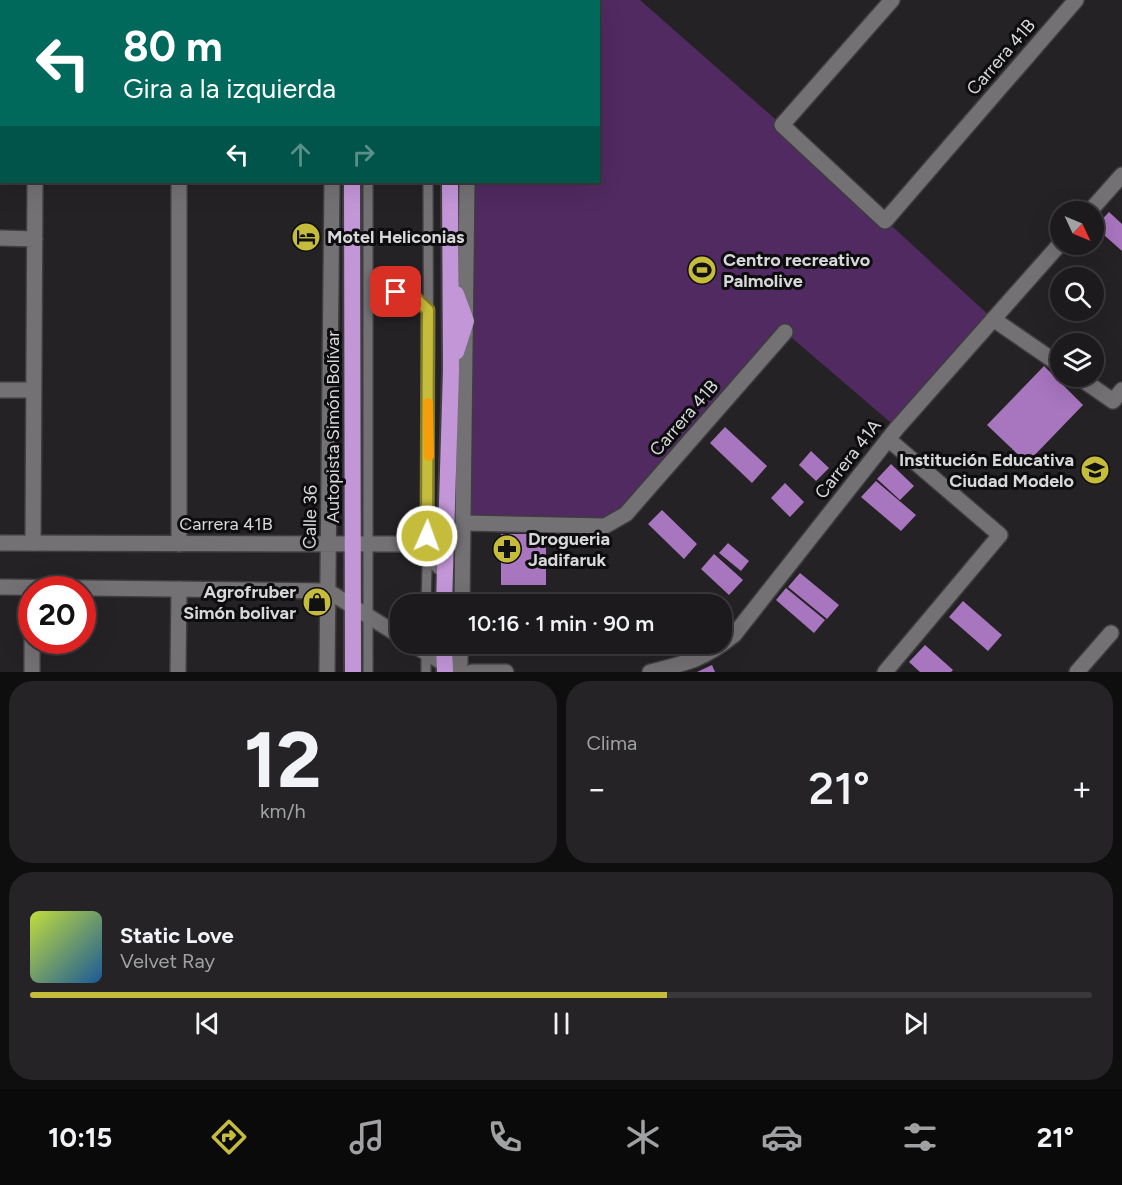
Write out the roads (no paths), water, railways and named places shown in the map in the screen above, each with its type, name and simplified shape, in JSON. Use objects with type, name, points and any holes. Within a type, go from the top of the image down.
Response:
[{"type":"highway","name":"Autopista Simón Bolívar","points":[[352,183],[360,543],[353,607],[353,672]]},
{"type":"highway","points":[[444,594],[451,370],[450,183]]},
{"type":"highway","points":[[451,370],[465,321],[452,280]]},
{"type":"highway","points":[[447,654],[452,670]]},
{"type":"street","name":"Carrera 41B","points":[[892,0],[782,124],[885,221],[1076,0]]},
{"type":"street","points":[[1099,201],[1122,175]]},
{"type":"street","points":[[33,543],[35,183]]},
{"type":"street","points":[[178,544],[180,183]]},
{"type":"street","name":"Calle 36","points":[[327,672],[332,183]]},
{"type":"street","points":[[462,594],[467,183]]},
{"type":"street","points":[[0,238],[35,238]]},
{"type":"street","name":"Carrera 41A","points":[[650,672],[691,661],[713,651],[734,635],[888,439],[1050,254]]},
{"type":"street","points":[[993,319],[1050,358]]},
{"type":"street","name":"Carrera 41B","points":[[464,523],[605,526],[626,514],[785,332]]},
{"type":"street","points":[[1099,387],[1117,396]]},
{"type":"street","points":[[0,390],[34,390]]},
{"type":"street","points":[[885,672],[1000,535],[888,439]]},
{"type":"street","name":"Carrera 41B","points":[[0,543],[404,544],[426,554],[443,570]]},
{"type":"street","points":[[0,587],[18,588]]},
{"type":"street","points":[[96,588],[328,591],[390,630]]},
{"type":"street","points":[[178,589],[178,672]]},
{"type":"street","points":[[1077,672],[1112,633]]},
{"type":"street","points":[[32,654],[32,672]]},
{"type":"street","points":[[433,654],[452,670],[457,654]]},
{"type":"street","points":[[472,672],[506,672]]},
{"type":"lane","points":[[368,183],[368,312],[360,543],[368,616],[368,672]]},
{"type":"lane","points":[[426,594],[429,501],[428,183]]},
{"type":"lane","points":[[368,312],[381,297],[396,292],[413,296],[428,310]]},
{"type":"lane","points":[[426,654],[426,672]]},
{"type":"place","name":"Motel Heliconias","points":[[306,237]]},
{"type":"place","name":"Centro recreativo Palmolive","points":[[702,270]]},
{"type":"place","name":"Institución Educativa Ciudad Modelo","points":[[1095,470]]},
{"type":"place","name":"Drogueria Jadifaruk","points":[[507,549]]},
{"type":"place","name":"Agrofruber Simón bolivar","points":[[317,602]]}]
